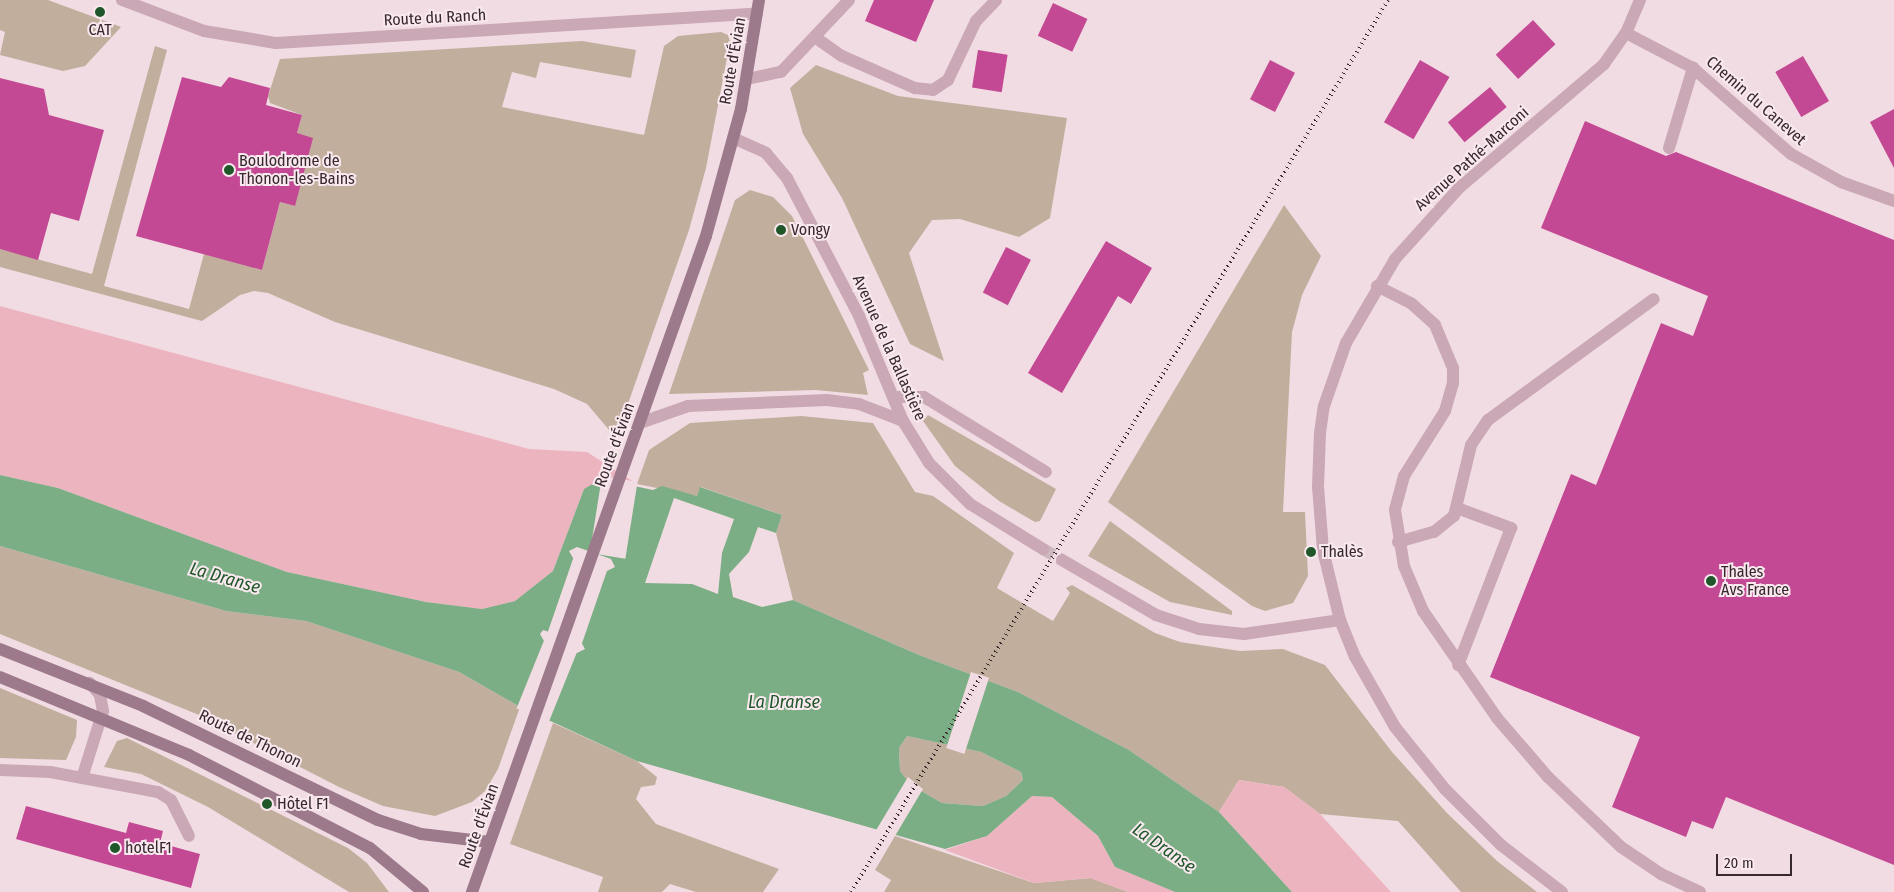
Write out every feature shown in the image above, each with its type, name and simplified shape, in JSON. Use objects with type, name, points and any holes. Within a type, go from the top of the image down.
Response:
[{"type":"main road","name":"Route d'Évian","points":[[472,892],[706,236],[747,79],[759,0]]},
{"type":"main road","name":"Route de Thonon","points":[[0,649],[90,683],[195,730],[378,820],[444,838],[490,842]]},
{"type":"main road","points":[[0,677],[102,718],[189,756],[370,848],[423,892]]},
{"type":"street","name":"Route du Ranch","points":[[122,0],[204,31],[276,43],[757,14]]},
{"type":"street","points":[[747,79],[781,72],[816,38],[849,0]]},
{"type":"street","points":[[816,38],[851,60],[914,88],[932,90],[948,80],[976,21],[996,0]]},
{"type":"street","name":"Avenue Pathé-Marconi","points":[[1340,620],[1330,586],[1319,514],[1320,433],[1334,374],[1377,286],[1436,210],[1589,78],[1626,33],[1640,0]]},
{"type":"street","name":"Chemin du Canevet","points":[[1626,33],[1693,68],[1791,154],[1841,182],[1894,201]]},
{"type":"street","points":[[1669,148],[1693,68]]},
{"type":"street","name":"Avenue de la Ballastière","points":[[733,138],[766,153],[786,178],[855,307],[903,421],[946,483],[970,504],[1044,549]]},
{"type":"street","points":[[1377,286],[1412,304],[1435,325],[1453,368],[1453,383],[1445,412],[1414,457],[1397,495],[1398,542],[1419,603],[1458,665],[1521,748],[1575,805],[1635,858],[1700,892]]},
{"type":"street","points":[[1398,542],[1442,528],[1457,508],[1471,445],[1488,420],[1654,299]]},
{"type":"street","points":[[893,397],[914,395],[929,400],[1046,472]]},
{"type":"street","points":[[640,423],[662,413],[688,406],[827,400],[872,409],[903,421]]},
{"type":"street","points":[[1457,508],[1511,528],[1458,665]]},
{"type":"street","points":[[1062,560],[1156,615],[1199,629],[1244,634],[1340,620],[1374,692],[1419,759],[1501,845],[1562,892]]},
{"type":"street","points":[[82,778],[102,718],[103,702],[90,683]]},
{"type":"street","points":[[0,770],[82,778],[166,795],[189,836]]},
{"type":"shaded area","points":[[0,0],[48,0],[121,27],[85,66],[63,71],[0,55],[5,32],[0,30]]},
{"type":"shaded area","points":[[721,32],[728,35],[730,42],[706,168],[689,230],[616,438],[587,404],[554,389],[335,322],[268,293],[254,291],[240,295],[202,321],[0,267],[0,249],[92,274],[155,46],[167,50],[104,286],[189,309],[204,254],[262,270],[280,202],[295,206],[297,133],[302,115],[270,103],[268,96],[280,59],[582,41],[636,50],[631,78],[540,62],[536,78],[512,72],[502,107],[644,135],[664,46],[678,36]]},
{"type":"shaded area","points":[[816,65],[898,96],[1067,118],[1050,218],[1019,237],[960,219],[932,220],[909,253],[944,361],[910,344],[842,198],[803,134],[790,88]]},
{"type":"shaded area","points":[[750,190],[773,197],[792,216],[869,370],[863,373],[868,395],[816,390],[669,394],[735,200]]},
{"type":"shaded area","points":[[1284,205],[1321,256],[1302,295],[1292,332],[1283,512],[1305,512],[1308,576],[1293,603],[1265,611],[1252,606],[1108,502]]},
{"type":"shaded area","points":[[928,415],[1056,489],[1040,521],[1035,522],[999,501],[955,466],[923,421]]},
{"type":"shaded area","points":[[801,416],[873,423],[915,492],[933,496],[1014,553],[997,588],[1053,621],[1070,593],[1066,588],[1072,585],[1155,633],[1180,642],[1240,651],[1283,649],[1325,665],[1392,752],[1447,813],[1497,861],[1537,892],[1461,892],[1398,821],[1320,814],[1284,787],[1239,780],[1219,812],[1129,750],[1018,692],[919,655],[793,600],[776,533],[782,515],[701,487],[697,496],[637,484],[649,450],[690,423]]},
{"type":"shaded area","points":[[1110,521],[1232,611],[1232,615],[1170,602],[1088,556]]},
{"type":"shaded area","points":[[0,546],[226,611],[306,621],[459,672],[520,707],[498,769],[485,791],[472,802],[435,816],[383,806],[339,787],[199,715],[0,634]]},
{"type":"shaded area","points":[[0,688],[77,720],[76,737],[66,760],[0,758]]},
{"type":"shaded area","points":[[553,723],[637,761],[657,777],[655,785],[641,787],[636,799],[656,824],[779,869],[763,892],[696,892],[670,884],[662,892],[598,892],[603,877],[510,844]]},
{"type":"shaded area","points":[[907,736],[981,752],[1021,772],[1023,780],[1006,796],[983,806],[942,803],[911,785],[900,771],[899,748]]},
{"type":"shaded area","points":[[127,738],[348,848],[367,863],[389,892],[349,892],[208,807],[141,774],[104,767],[117,741]]},
{"type":"shaded area","points":[[895,836],[1034,883],[1091,878],[1128,892],[884,892],[891,880],[875,870]]},
{"type":"sand","points":[[0,306],[529,449],[587,452],[637,484],[584,489],[553,571],[515,601],[482,609],[426,602],[287,572],[58,488],[0,475]]},
{"type":"sand","points":[[1239,780],[1284,787],[1320,814],[1391,892],[1292,892],[1219,812]]},
{"type":"sand","points":[[1032,796],[1052,797],[1098,836],[1115,867],[1175,892],[1128,892],[1090,878],[1034,883],[945,850],[987,836]]},
{"type":"water","name":"La Dranse","points":[[0,475],[58,488],[287,572],[426,602],[482,609],[515,601],[553,571],[584,489],[601,479],[653,490],[662,486],[697,496],[700,487],[782,515],[776,533],[758,527],[749,552],[729,574],[733,597],[762,607],[793,600],[919,655],[1018,692],[1129,750],[1219,812],[1292,892],[1175,892],[1115,867],[1098,836],[1052,797],[1032,796],[987,836],[945,849],[637,761],[520,707],[459,672],[306,621],[226,611],[0,546]],"holes":[[[674,498],[734,519],[722,553],[718,594],[692,584],[645,583]],[[577,547],[611,559],[615,567],[607,571],[573,558],[569,551]],[[543,630],[581,642],[585,649],[577,653],[544,641],[540,634]],[[907,736],[981,752],[1021,772],[1023,780],[1006,796],[983,806],[942,803],[911,785],[900,771],[899,748]]]},
{"type":"pier","points":[[602,476],[638,482],[625,559],[590,553]]},
{"type":"pier","points":[[574,556],[608,568],[582,644],[548,633]]},
{"type":"pier","points":[[545,638],[577,651],[549,722],[517,708]]},
{"type":"pier","points":[[971,672],[989,678],[964,754],[946,748]]},
{"type":"pier","points":[[908,777],[923,789],[895,836],[875,832]]},
{"type":"building","points":[[874,0],[934,0],[916,42],[865,21]]},
{"type":"building","points":[[1053,3],[1087,19],[1072,52],[1038,36]]},
{"type":"building","points":[[1533,20],[1556,44],[1518,79],[1496,55]]},
{"type":"building","points":[[978,50],[1008,55],[1002,92],[972,88]]},
{"type":"building","points":[[1803,56],[1829,101],[1801,117],[1775,72]]},
{"type":"building","points":[[1270,60],[1295,73],[1275,112],[1250,99]]},
{"type":"building","points":[[1420,60],[1449,77],[1413,139],[1384,122]]},
{"type":"building","name":"Boulodrome de Thonon-les-Bains","points":[[182,77],[221,87],[229,77],[270,88],[266,105],[302,115],[297,133],[313,138],[295,206],[280,202],[262,270],[136,236]]},
{"type":"building","points":[[0,78],[44,89],[49,115],[104,130],[79,221],[51,213],[38,260],[0,249]]},
{"type":"building","points":[[1490,87],[1507,107],[1465,142],[1448,122]]},
{"type":"building","points":[[1894,109],[1894,168],[1870,122]]},
{"type":"building","name":"Thales Avs France","points":[[1585,121],[1666,156],[1676,152],[1894,240],[1894,865],[1726,797],[1713,829],[1692,821],[1686,837],[1612,807],[1640,737],[1490,677],[1571,474],[1596,485],[1661,323],[1693,336],[1708,296],[1541,228]]},
{"type":"building","points":[[1106,241],[1152,268],[1131,304],[1118,296],[1062,393],[1028,373]]},
{"type":"building","points":[[1006,247],[1031,260],[1008,305],[983,292]]},
{"type":"building","name":"hotelF1","points":[[26,806],[126,833],[129,822],[163,831],[160,843],[200,854],[191,888],[16,839]]},
{"type":"tunnel","points":[[1043,549],[1062,560]]},
{"type":"railway","points":[[851,892],[1388,0]]},
{"type":"place","name":"CAT","points":[[100,12]]},
{"type":"place","name":"Boulodrome de Thonon-les-Bains","points":[[229,170]]},
{"type":"place","name":"Vongy","points":[[781,230]]},
{"type":"place","name":"Thalès","points":[[1311,552]]},
{"type":"place","name":"Thales Avs France","points":[[1711,581]]},
{"type":"place","name":"Hôtel F1","points":[[267,804]]},
{"type":"place","name":"hotelF1","points":[[115,848]]}]
